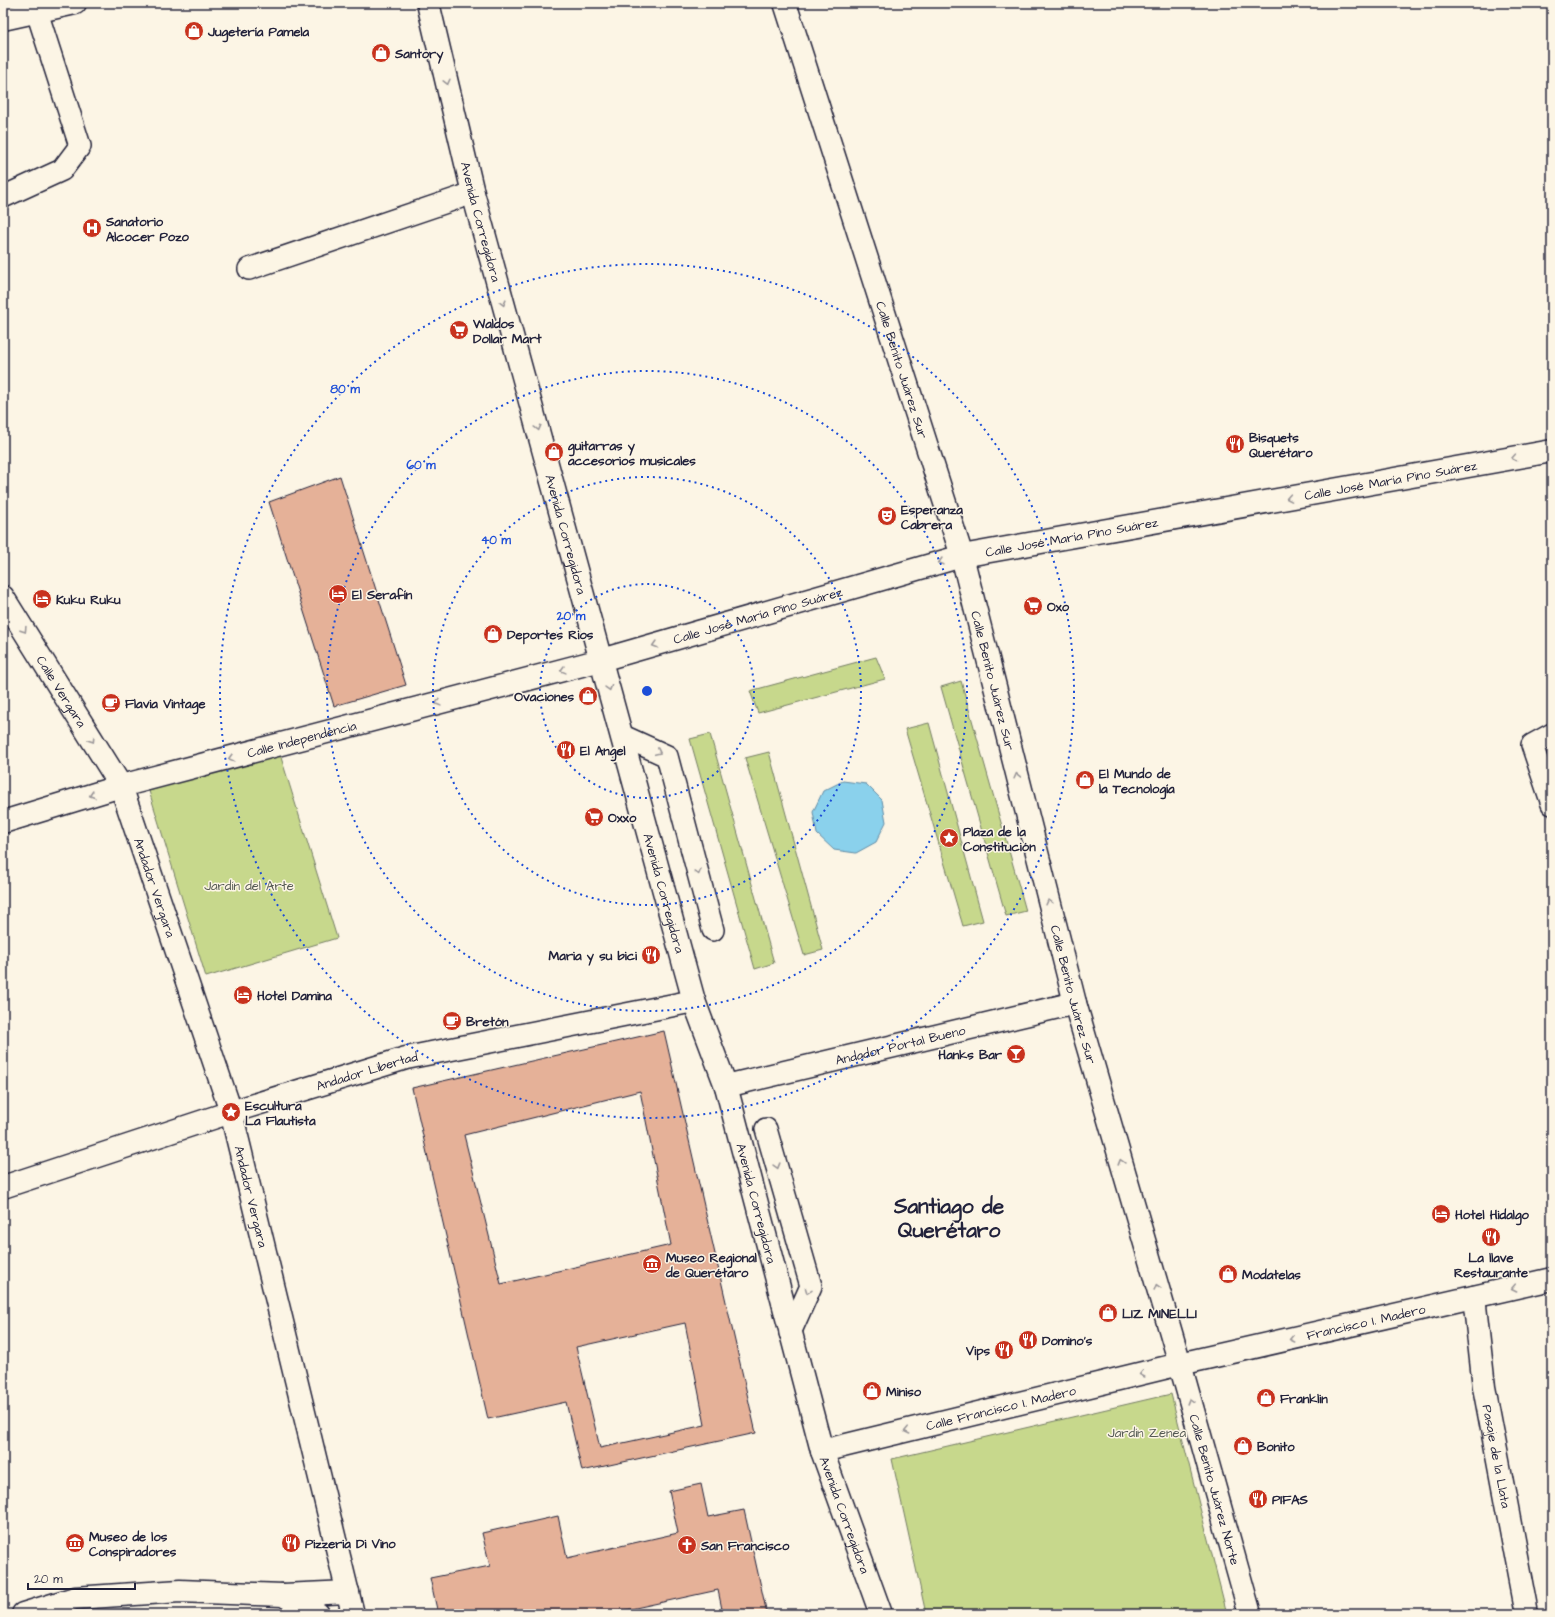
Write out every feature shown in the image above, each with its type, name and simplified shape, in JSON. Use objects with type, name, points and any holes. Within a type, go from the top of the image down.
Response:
[{"type":"street","points":[[3,19],[75,3]]},
{"type":"street","name":"Avenida Corregidora","points":[[428,3],[473,193],[623,736],[694,1001],[726,1086],[822,1451],[881,1614]]},
{"type":"street","name":"Calle Benito Juárez Sur","points":[[785,3],[962,556],[1075,1003],[1180,1364]]},
{"type":"street","name":"Calle José María Pino Suárez","points":[[601,660],[962,556],[1552,451]]},
{"type":"street","name":"Calle Vergara","points":[[3,596],[121,786]]},
{"type":"street","name":"Calle Independencia","points":[[3,822],[121,786],[601,660]]},
{"type":"street","name":"Andador Vergara","points":[[121,786],[231,1112],[353,1614]]},
{"type":"street","name":"Andador Libertad","points":[[3,1187],[231,1112],[406,1058],[694,1001]]},
{"type":"street","name":"Andador Portal Bueno","points":[[726,1086],[1075,1003]]},
{"type":"street","name":"Francisco I. Madero","points":[[1180,1364],[1552,1279]]},
{"type":"street","name":"Pasaje de la Llata","points":[[1474,1296],[1484,1387],[1527,1614]]},
{"type":"street","name":"Calle Francisco I. Madero","points":[[822,1451],[1180,1364]]},
{"type":"street","name":"Calle Benito Juárez Norte","points":[[1180,1364],[1250,1614]]},
{"type":"street","points":[[23,1614],[75,1598],[180,1591],[283,1595],[348,1592]]},
{"type":"street","points":[[283,1595],[318,1614]]},
{"type":"lane","points":[[3,197],[62,170],[80,146],[37,12]]},
{"type":"lane","points":[[249,269],[473,193]]},
{"type":"lane","points":[[1552,734],[1532,745],[1552,804]]},
{"type":"lane","points":[[623,736],[667,756],[713,930]]},
{"type":"lane","points":[[766,1129],[811,1286],[790,1334]]},
{"type":"green space","points":[[876,657],[885,679],[758,713],[750,691]]},
{"type":"green space","points":[[961,681],[1026,911],[1006,916],[941,687]]},
{"type":"green space","points":[[929,723],[983,921],[963,926],[905,729]]},
{"type":"green space","points":[[710,734],[774,963],[755,969],[690,739]]},
{"type":"green space","name":"Jardín del Arte","points":[[279,751],[337,938],[206,977],[149,791]]},
{"type":"green space","points":[[769,752],[823,950],[804,955],[745,758]]},
{"type":"green space","name":"Jardín Zenea","points":[[1171,1394],[1227,1614],[926,1614],[892,1459]]},
{"type":"water","points":[[843,781],[866,784],[882,800],[886,822],[876,842],[856,853],[834,850],[817,834],[813,812],[823,791]]},
{"type":"building","name":"El Serafín","points":[[340,476],[406,685],[334,706],[269,502]]},
{"type":"building","name":"Museo Regional de Querétaro","points":[[664,1031],[756,1433],[582,1471],[566,1402],[488,1419],[412,1088]],"holes":[[[640,1091],[671,1245],[501,1284],[464,1135]],[[685,1323],[705,1425],[600,1448],[576,1347]]]},
{"type":"building","name":"San Francisco","points":[[701,1484],[708,1517],[744,1510],[767,1614],[723,1614],[718,1590],[608,1614],[438,1614],[430,1578],[490,1566],[482,1533],[558,1516],[567,1558],[678,1533],[669,1491]]},
{"type":"place","name":"Jugetería Pamela","points":[[194,31]]},
{"type":"place","name":"Santory","points":[[381,53]]},
{"type":"place","name":"Sanatorio Alcocer Pozo","points":[[92,228]]},
{"type":"place","name":"Waldos Dollar Mart","points":[[459,330]]},
{"type":"place","name":"Bisquets Querétaro","points":[[1235,444]]},
{"type":"place","name":"guitarras y accesorios musicales","points":[[554,452]]},
{"type":"place","name":"Esperanza Cabrera","points":[[887,516]]},
{"type":"place","name":"El Serafín","points":[[338,594]]},
{"type":"place","name":"Kuku Ruku","points":[[42,599]]},
{"type":"place","name":"Oxo","points":[[1033,606]]},
{"type":"place","name":"Deportes Rios","points":[[493,634]]},
{"type":"place","name":"Ovaciones","points":[[588,696]]},
{"type":"place","name":"Flavia Vintage","points":[[111,703]]},
{"type":"place","name":"El Angel","points":[[566,750]]},
{"type":"place","name":"El Mundo de la Tecnología","points":[[1085,780]]},
{"type":"place","name":"Oxxo","points":[[594,817]]},
{"type":"place","name":"Plaza de la Constitución","points":[[949,838]]},
{"type":"place","name":"Maria y su bici","points":[[651,955]]},
{"type":"place","name":"Hotel Damina","points":[[243,995]]},
{"type":"place","name":"Bretón","points":[[452,1021]]},
{"type":"place","name":"Hanks Bar","points":[[1016,1054]]},
{"type":"place","name":"Escultura La Flautista","points":[[231,1112]]},
{"type":"place","name":"Hotel Hidalgo","points":[[1441,1214]]},
{"type":"place","name":"La llave Restaurante","points":[[1491,1237]]},
{"type":"place","name":"Museo Regional de Querétaro","points":[[652,1264]]},
{"type":"place","name":"Modatelas","points":[[1228,1274]]},
{"type":"place","name":"LIZ MINELLI","points":[[1108,1313]]},
{"type":"place","name":"Domino's","points":[[1028,1340]]},
{"type":"place","name":"Vips","points":[[1004,1350]]},
{"type":"place","name":"Miniso","points":[[872,1391]]},
{"type":"place","name":"Franklin","points":[[1266,1398]]},
{"type":"place","name":"Bonito","points":[[1243,1446]]},
{"type":"place","name":"PIFAS","points":[[1258,1499]]},
{"type":"place","name":"Museo de los Conspiradores","points":[[75,1543]]},
{"type":"place","name":"Pizzeria Di Vino","points":[[291,1543]]},
{"type":"place","name":"San Francisco","points":[[687,1545]]},
{"type":"district","name":"Santiago de Querétaro","points":[[949,1218]]}]
